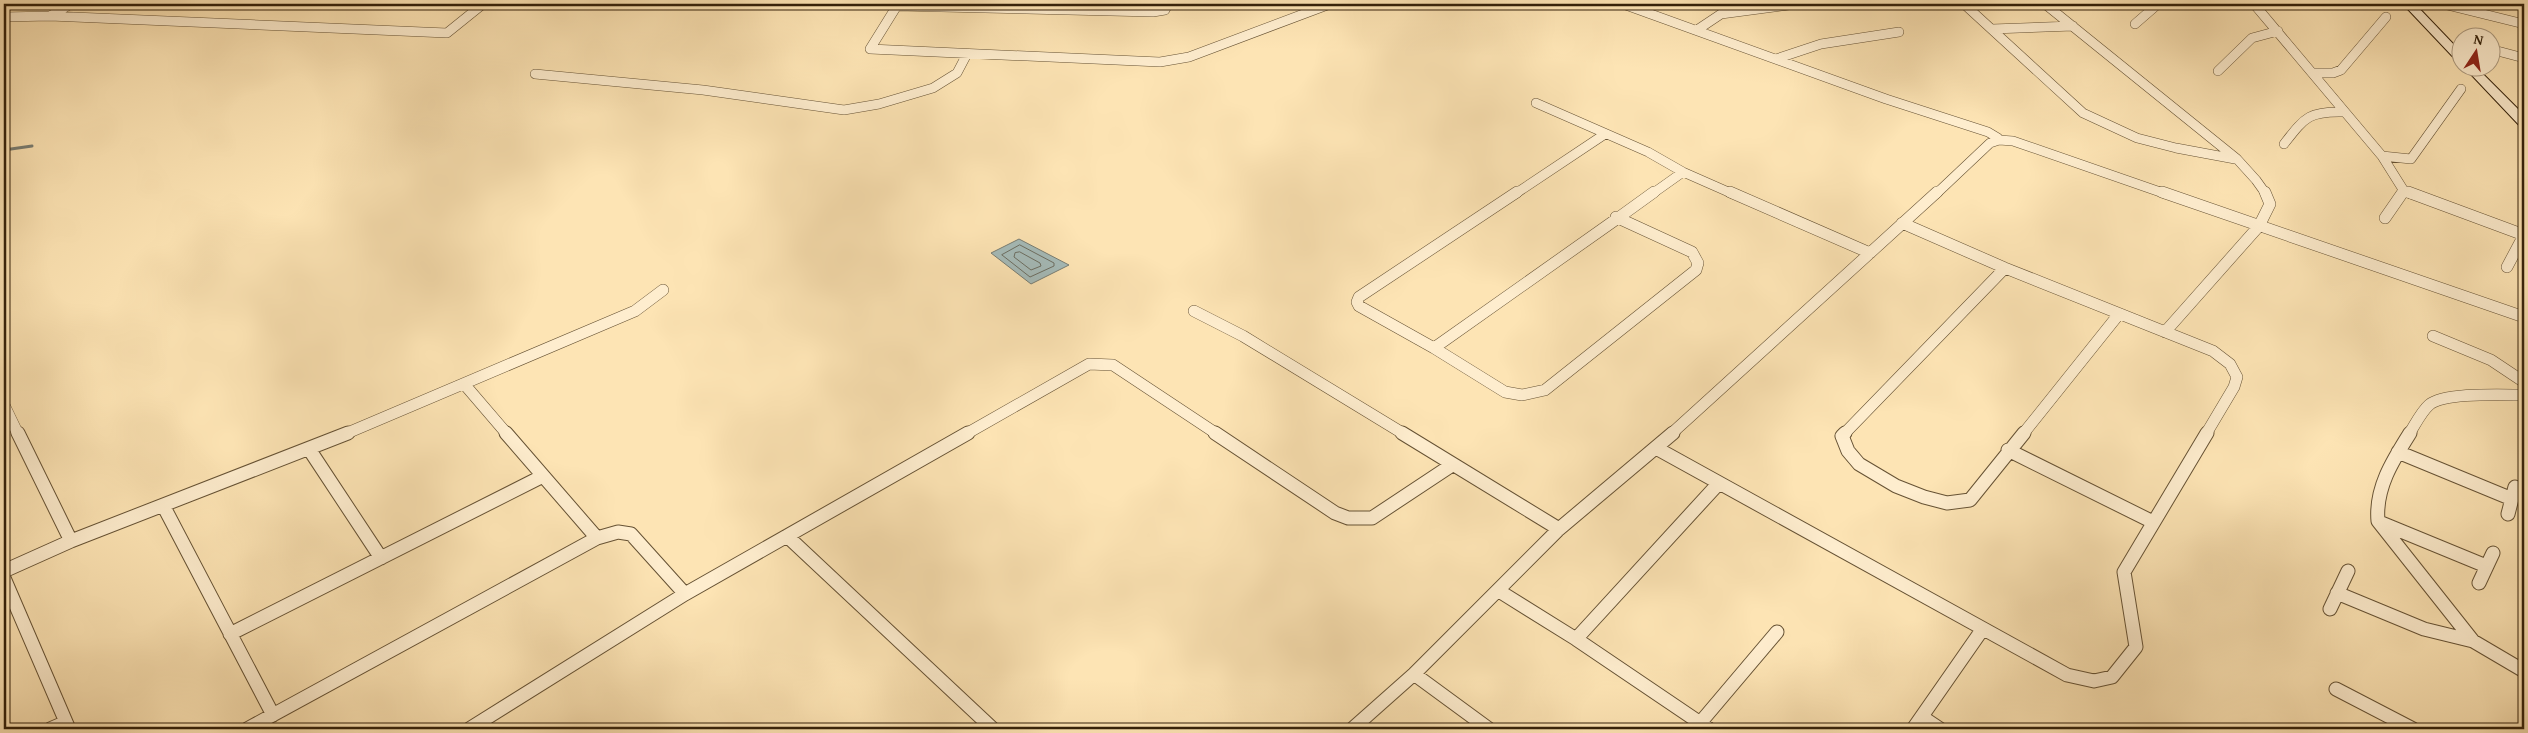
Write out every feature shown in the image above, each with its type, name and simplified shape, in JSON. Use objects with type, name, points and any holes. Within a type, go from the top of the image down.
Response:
[{"type":"street","points":[[50,16],[71,4]]},
{"type":"street","points":[[4,16],[50,16],[447,33],[483,4]]},
{"type":"street","points":[[738,4],[806,4]]},
{"type":"street","points":[[1168,4],[1165,10],[1153,12],[920,4],[897,5],[870,49],[1168,61],[1189,57],[1330,4]]},
{"type":"street","points":[[1623,4],[1886,99],[1988,132],[1998,138],[2013,140],[2195,201],[2259,226],[2524,317]]},
{"type":"street","points":[[1697,30],[1721,14],[1796,4]]},
{"type":"street","points":[[1964,4],[2083,113],[2098,122],[2181,150],[2237,159]]},
{"type":"street","points":[[2045,4],[2237,159],[2261,183],[2266,191],[2270,204],[2259,226],[2165,332]]},
{"type":"street","points":[[2135,24],[2158,4]]},
{"type":"street","points":[[2254,4],[2382,156],[2404,191],[2524,235],[2507,267]]},
{"type":"street","points":[[2409,4],[2450,47]]},
{"type":"street","points":[[2443,4],[2524,24]]},
{"type":"street","points":[[2313,73],[2333,73],[2341,70],[2386,17]]},
{"type":"street","points":[[1992,30],[2073,26]]},
{"type":"street","points":[[2218,71],[2252,38],[2278,31]]},
{"type":"street","points":[[1776,59],[1792,52],[1838,40],[1898,32]]},
{"type":"street","points":[[2500,52],[2524,58]]},
{"type":"street","points":[[535,74],[703,90],[844,110],[879,104],[933,88],[957,73],[967,54]]},
{"type":"street","points":[[2481,78],[2524,122]]},
{"type":"street","points":[[2382,156],[2411,158],[2461,89]]},
{"type":"street","points":[[1536,103],[1648,152],[1684,172],[1870,253]]},
{"type":"street","points":[[2284,144],[2307,115],[2312,112],[2344,112]]},
{"type":"street","points":[[1605,134],[1358,298],[1357,302],[1360,306],[1506,392],[1526,395],[1545,390],[1696,270],[1698,263],[1692,252],[1616,217]]},
{"type":"street","points":[[1352,729],[1414,674],[1560,529],[1656,448],[1973,160],[1990,141],[1998,138]]},
{"type":"street","points":[[1434,348],[1616,217],[1684,172]]},
{"type":"street","points":[[2385,218],[2404,191]]},
{"type":"street","points":[[1656,448],[1982,630],[2067,675],[2094,681],[2112,678],[2136,647],[2136,629],[2123,582],[2124,572],[2234,387],[2237,377],[2230,364],[2214,351],[2005,268],[1902,224]]},
{"type":"street","points":[[2005,268],[1842,436],[1844,445],[1851,457],[1866,468],[1913,494],[1926,499],[1950,503],[1970,500],[2008,450],[2119,314]]},
{"type":"street","points":[[4,571],[71,541],[164,507],[465,385],[635,311],[663,290]]},
{"type":"street","points":[[1194,311],[1244,336],[1452,465],[1560,529]]},
{"type":"street","points":[[2433,336],[2491,360],[2524,382]]},
{"type":"street","points":[[469,729],[685,594],[1089,364],[1113,365],[1335,513],[1348,518],[1372,518],[1452,465]]},
{"type":"street","points":[[465,385],[597,538]]},
{"type":"street","points":[[2472,641],[2378,521],[2375,512],[2378,496],[2398,452],[2429,405],[2436,400],[2524,395]]},
{"type":"street","points":[[4,405],[71,541]]},
{"type":"street","points":[[309,449],[381,558]]},
{"type":"street","points":[[2008,450],[2153,522]]},
{"type":"street","points":[[2398,452],[2513,493],[2508,514]]},
{"type":"street","points":[[230,634],[543,476]]},
{"type":"street","points":[[1576,639],[1718,483]]},
{"type":"street","points":[[164,507],[273,715]]},
{"type":"street","points":[[2378,521],[2486,566]]},
{"type":"street","points":[[247,729],[597,538],[613,532],[622,531],[631,534],[685,594]]},
{"type":"street","points":[[787,536],[993,729]]},
{"type":"street","points":[[2479,583],[2493,553]]},
{"type":"street","points":[[2330,608],[2348,571]]},
{"type":"street","points":[[4,578],[68,726],[50,729]]},
{"type":"street","points":[[1499,590],[1576,639],[1704,726],[1778,632]]},
{"type":"street","points":[[2337,593],[2424,629],[2472,641],[2524,671]]},
{"type":"street","points":[[1940,729],[1918,723],[1982,630]]},
{"type":"street","points":[[1414,674],[1489,729]]},
{"type":"street","points":[[2336,690],[2413,729]]},
{"type":"water","points":[[1019,239],[1069,265],[1031,284],[991,253]]},
{"type":"waterway","points":[[4,150],[32,146]]}]
